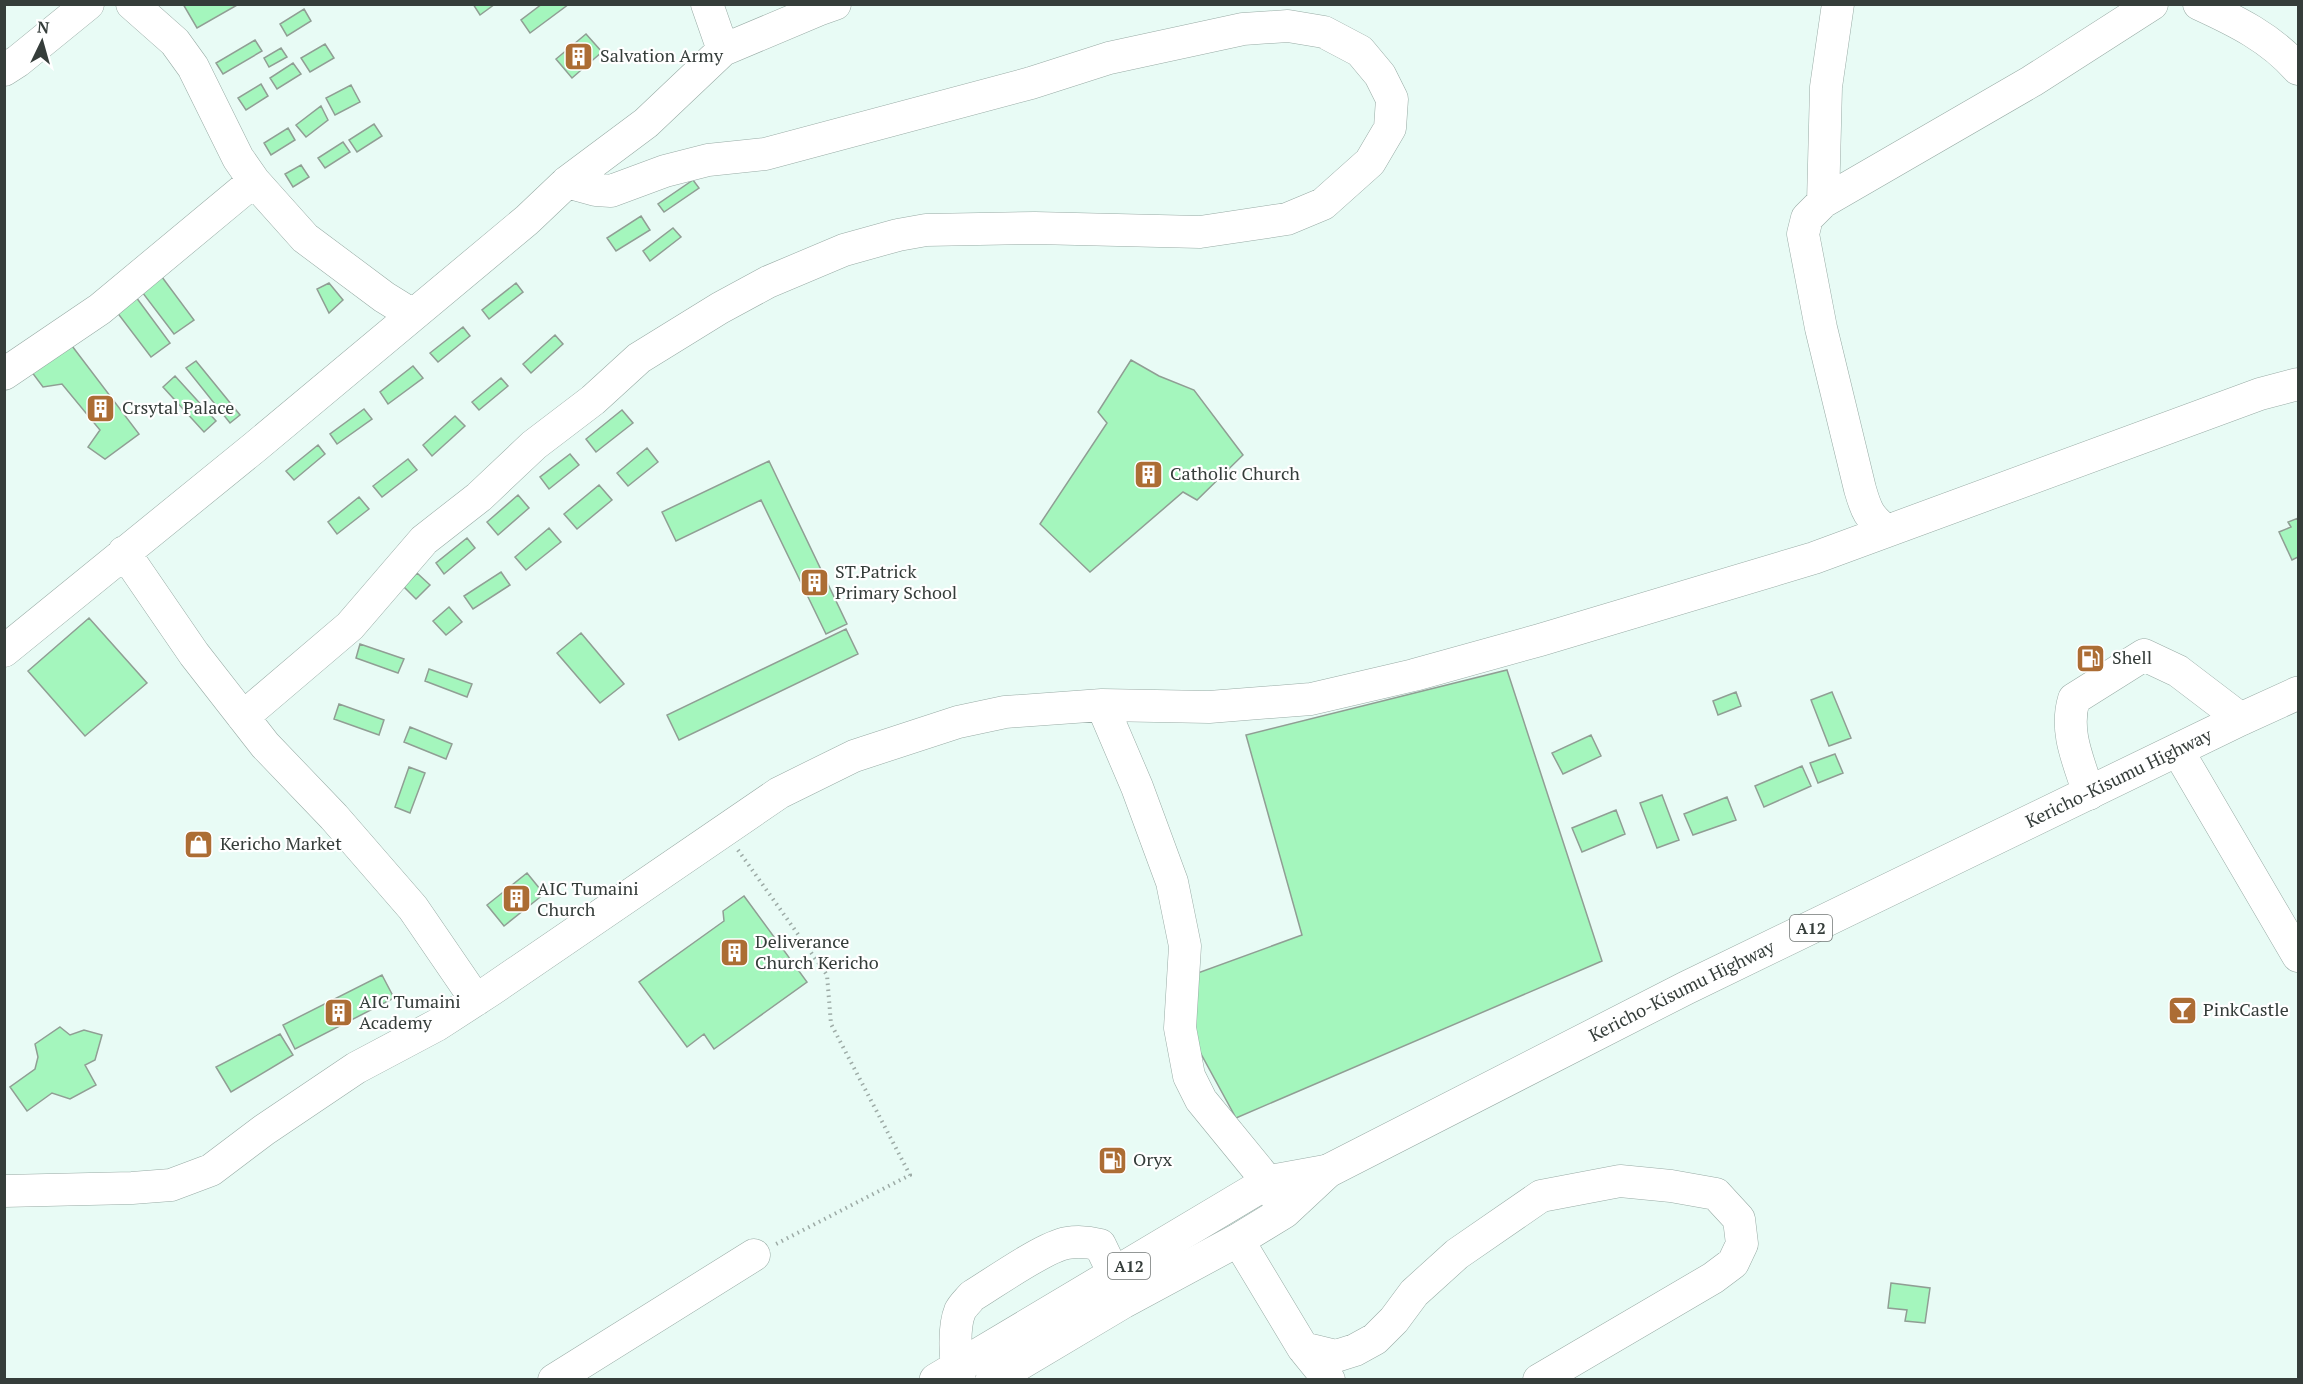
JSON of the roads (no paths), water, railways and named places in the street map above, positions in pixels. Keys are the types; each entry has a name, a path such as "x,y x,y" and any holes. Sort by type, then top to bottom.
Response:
{"highway":[{"name":"Kericho-Kisumu Highway","path":"951,1376 1121,1287 1238,1240 1284,1212 1328,1171 1686,988 2298,693"},
{"name":"Kericho-Kisumu Highway","path":"992,1380 1031,1370 1121,1287 1268,1182 1328,1171"}],"street":[{"path":"4,70 18,62 87,4"},
{"path":"132,4 175,42 193,67 238,158 254,181 305,238 412,315"},
{"path":"707,4 723,50"},
{"path":"4,651 255,447 527,220 567,182 646,123 723,50 835,4"},
{"path":"1823,201 1826,87 1838,4"},
{"path":"1887,531 1874,521 1864,502 1821,328 1803,234 1807,218 1823,201 2032,81 2152,4"},
{"path":"2199,4 2264,37 2284,52 2298,69"},
{"path":"243,717 350,626 424,540 479,497 534,445 593,400 639,358 720,308 768,282 844,250 926,230 1035,228 1200,232 1287,219 1323,204 1370,162 1390,128 1392,99 1380,75 1360,51 1324,32 1288,26 1243,29 1109,58 1031,83 765,154 708,160 665,171 611,191 596,190 567,182"},
{"path":"4,374 100,309 254,181"},
{"path":"4,1191 171,1185 211,1170 264,1130 356,1068 437,1025 476,1000 779,793 865,753 958,722 1005,712 1102,705 1209,707 1311,699 1414,675 1814,558 2260,394 2298,384"},
{"path":"124,552 194,654 243,717 265,745 334,817 412,908 476,1000"},
{"path":"2089,794 2071,736 2070,711 2074,699 2144,655 2178,671 2241,719"},
{"path":"1102,705 1137,788 1172,882 1185,946 1180,1028 1189,1076 1201,1100 1268,1182 1284,1212"},
{"path":"2178,751 2298,956"},
{"path":"1303,1348 1336,1356 1355,1350 1375,1339 1394,1320 1414,1293 1457,1254 1541,1196 1620,1181 1671,1186 1716,1194 1739,1219 1742,1244 1733,1263 1720,1273 1539,1380"},
{"path":"1238,1240 1303,1348 1329,1380"},
{"path":"951,1376 957,1324 965,1303 972,1296 1044,1252 1065,1243 1086,1242 1100,1245 1121,1287"},
{"path":"554,1380 753,1255"}],"place":[{"name":"Salvation Army","path":"579,56"},
{"name":"Crsytal Palace","path":"101,408"},
{"name":"Catholic Church","path":"1149,474"},
{"name":"ST.Patrick Primary School","path":"814,582"},
{"name":"Shell","path":"2091,658"},
{"name":"Kericho Market","path":"199,844"},
{"name":"AIC Tumaini Church","path":"516,899"},
{"name":"Deliverance Church Kericho","path":"734,952"},
{"name":"PinkCastle","path":"2182,1010"},
{"name":"AIC Tumaini Academy","path":"338,1012"},
{"name":"Oryx","path":"1112,1160"}]}
